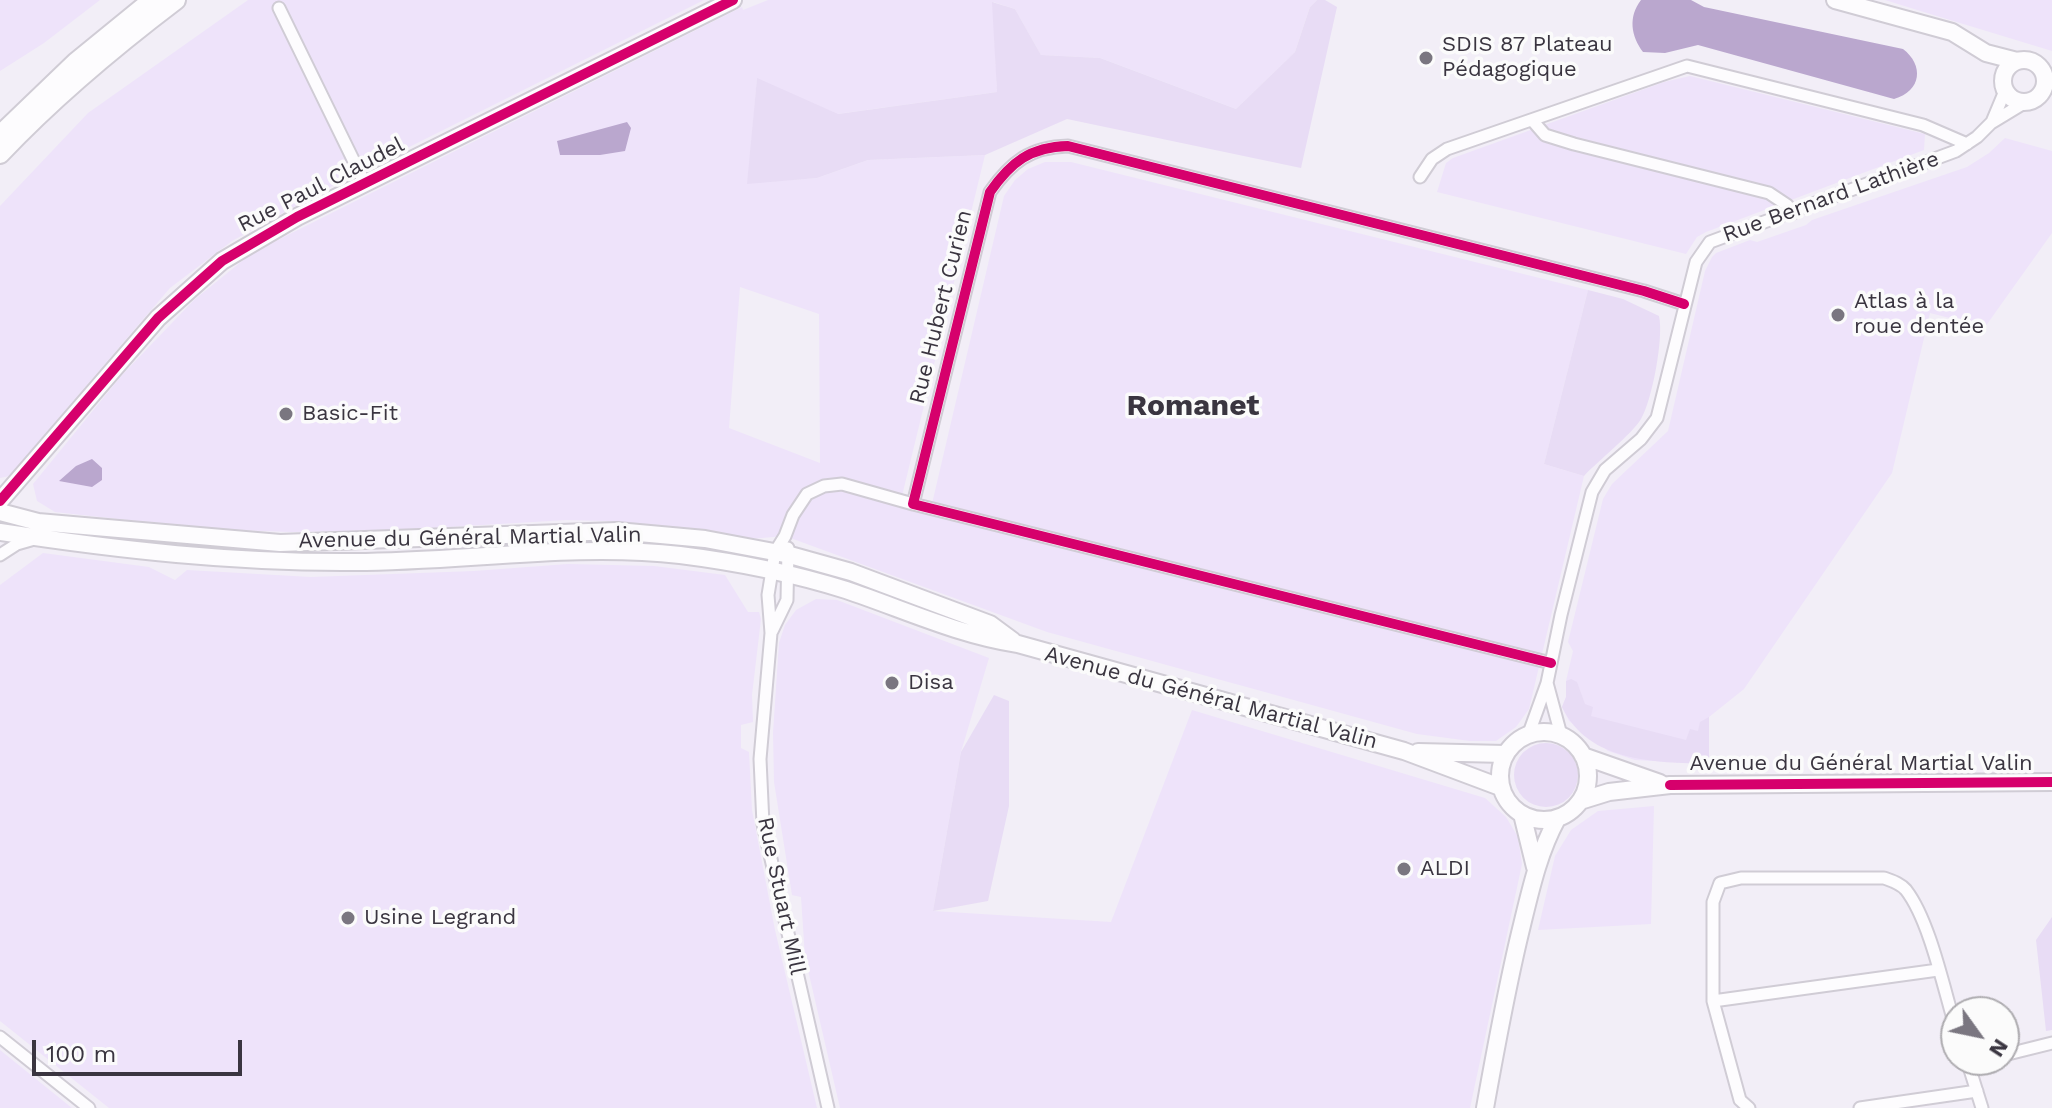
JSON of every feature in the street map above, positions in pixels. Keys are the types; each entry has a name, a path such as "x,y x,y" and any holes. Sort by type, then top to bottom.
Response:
{"main road":[{"path":"0,135 76,62 152,0"},
{"path":"0,154 120,42 176,0"},
{"name":"Rue Paul Claudel","path":"0,501 158,318 201,277 241,248 733,0"},
{"path":"1835,0 1875,4 1952,32 1986,53 2030,61 2046,69 2047,91 2024,103 2009,97 1986,53"},
{"path":"2004,86 2007,68 2017,61"},
{"name":"Avenue du Général Martial Valin","path":"0,512 38,522 280,543 617,531 705,539 783,554 851,572 990,624 1018,644"},
{"name":"Avenue du Général Martial Valin","path":"0,532 141,552 242,561 357,563 573,551 677,555 734,562 844,590 982,639 1018,644 1404,751 1500,787"},
{"path":"1485,1108 1513,961 1536,868 1557,819 1580,801 1588,779 1583,756 1577,746 1561,735 1529,733 1505,754 1500,787 1506,799 1522,814 1535,819 1557,819"},
{"name":"Avenue du Général Martial Valin","path":"1404,751 1505,754"},
{"name":"Avenue du Général Martial Valin","path":"1583,756 1670,785"},
{"name":"Avenue du Général Martial Valin","path":"1580,801 1609,792 1670,785 2052,782"},
{"path":"1522,814 1536,868"}],"street":[{"path":"279,8 365,184"},
{"path":"1420,177 1432,159 1447,149 1687,66 1923,125 1967,144"},
{"name":"Rue Bernard Lathière","path":"1991,123 2004,86"},
{"name":"Rue Bernard Lathière","path":"1529,733 1547,683 1592,492 1605,470 1641,439 1657,418 1696,262 1710,242 1944,155 1967,144 1991,123 2024,103"},
{"path":"1532,120 1545,135 1769,193 1793,213"},
{"name":"Rue Hubert Curien","path":"913,504 990,192 1005,171 1025,156 1046,147 1068,146 1097,153 1629,287 1684,304"},
{"name":"Rue Stuart Mill","path":"771,633 786,605 789,575 783,554 785,536 793,515 807,494 824,486 842,484 913,504"},
{"path":"913,504 1551,663"},
{"path":"0,555 17,544 37,538"},
{"name":"Rue Stuart Mill","path":"783,554 772,570 768,595 771,633 761,738 763,824 828,1108"},
{"name":"Rue Bernard Lathière","path":"1547,683 1561,735"},
{"path":"1749,1108 1740,1100 1713,1001 1713,902 1720,883 1741,878 1884,878 1897,882 1906,890 1923,924 1946,996"},
{"path":"1713,1001 1938,970"},
{"path":"0,1037 89,1108"},
{"path":"2020,1051 2052,1043"},
{"path":"1972,1076 1982,1108"},
{"path":"1860,1108 1977,1091"}],"shaded area":[{"path":"0,0 100,0 44,43 0,71"},
{"path":"248,0 704,0 343,180 232,241 170,288 9,476 0,478 0,206 88,113"},
{"path":"768,0 1317,0 1310,7 1295,52 1236,109 1100,58 1041,55 1015,9 993,2 997,92 837,114 757,79 748,183 817,178 868,160 985,155 901,500 931,508 1004,196 1015,180 1028,169 1045,162 1071,162 1588,290 1544,464 1584,476 1529,709 1516,727 1496,741 1417,734 1047,632 785,536 738,540 607,521 567,520 397,530 291,532 208,529 55,512 37,501 33,484 122,375 194,300 252,253 742,7 743,10","holes":["740,287 819,314 820,463 729,428"]},
{"path":"1317,0 1325,0 1337,7 1301,168 1067,119 985,155 868,160 817,178 747,184 757,78 838,114 997,92 992,2 1015,9 1041,55 1100,58 1236,109 1295,52 1310,7"},
{"path":"1641,0 1691,0 1704,7 1903,49 1910,55 1917,70 1915,84 1894,99 1698,45 1665,53 1643,52 1633,26 1634,13"},
{"path":"1885,0 2052,0 2052,51 1914,9"},
{"path":"1690,76 1925,134 1924,150 1706,232 1697,237 1686,254 1437,192 1446,163 1453,158 1664,82"},
{"path":"627,122 631,128 625,151 600,155 560,155 557,141"},
{"path":"2005,138 2052,151 2052,233 1985,327 1930,313 1892,473 1744,689 1709,717 1709,764 1635,760 1608,751 1569,721 1562,707 1573,651 1568,642 1603,499 1612,484 1668,431 1705,271 1712,257 1750,240 1757,242 1967,167"},
{"path":"1588,290 1623,299 1659,316 1660,338 1653,384 1641,419 1584,476 1544,464"},
{"path":"92,459 102,468 102,480 92,487 59,481 76,466"},
{"path":"43,553 149,567 175,580 187,570 311,577 568,564 654,566 725,575 748,612 759,612 761,619 752,695 753,722 741,725 741,748 749,752 752,810 775,930 817,1108 109,1108 0,1021 0,585"},
{"path":"816,599 837,600 989,658 961,752 933,911 1111,922 1192,710 1485,798 1506,817 1518,837 1522,864 1470,1108 840,1108 805,957 801,897 792,895 774,782 773,733 779,643 785,625 796,610"},
{"path":"1571,679 1577,682 1585,704 1593,707 1591,716 1686,740 1690,729 1698,731 1700,722 1709,717 1709,764 1625,756 1589,739 1574,725 1562,707 1566,697 1566,681"},
{"path":"994,695 1009,701 1009,806 988,901 933,911 961,752"},
{"path":"1546,743 1558,745 1569,752 1576,763 1576,787 1569,798 1558,805 1546,807 1534,805 1523,798 1516,787 1514,775 1516,763 1523,752 1534,745"},
{"path":"1654,806 1651,924 1538,930 1555,856 1571,830 1598,811"},
{"path":"2052,917 2052,1030 2046,1031 2036,940"},
{"path":"0,1050 72,1108 0,1108"}],"cycle path":[{"path":"0,501 158,318 222,261 297,217 733,0"},
{"path":"1551,663 913,504 990,192 1006,172 1023,158 1043,149 1068,146 1644,291 1684,304"},
{"path":"1670,785 2052,782"}],"place":[{"name":"SDIS 87 Plateau Pédagogique","path":"1426,58"},
{"name":"Atlas à la roue dentée","path":"1838,315"},
{"name":"Basic-Fit","path":"286,414"},
{"name":"Disa","path":"892,683"},
{"name":"ALDI","path":"1404,869"},
{"name":"Usine Legrand","path":"348,918"}],"district":[{"name":"Romanet","path":"1193,406"}]}
